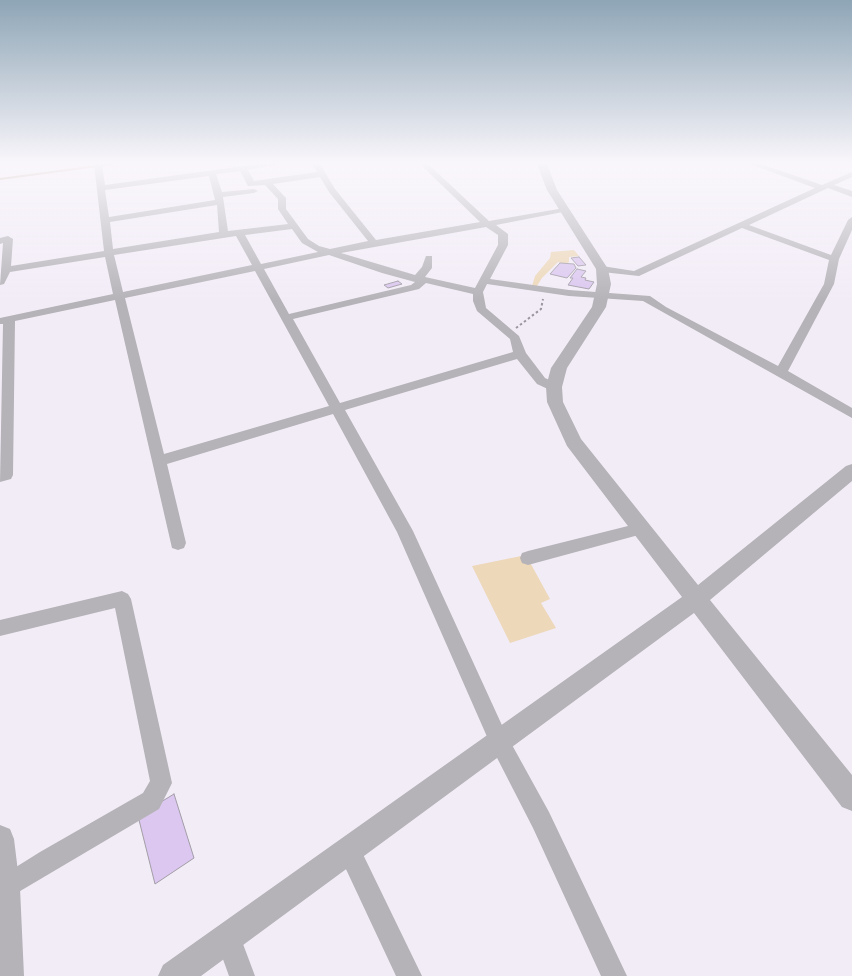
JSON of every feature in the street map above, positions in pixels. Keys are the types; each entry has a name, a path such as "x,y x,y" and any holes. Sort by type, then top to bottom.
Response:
{"street":[{"path":"103,210 109,254 118,296 160,461 178,543"},
{"path":"104,220 161,210"},
{"path":"221,210 224,234"},
{"path":"282,210 305,241 329,252 420,280 478,292"},
{"path":"347,210 374,243"},
{"path":"472,210 486,223 502,234 503,245 478,292 481,308 515,338 520,354 542,381 554,387"},
{"path":"602,269 635,274 775,210"},
{"path":"0,477 6,475 5,320 374,243 564,211 602,269 604,284 599,307 559,368 554,387 555,402 573,442 695,600 852,797"},
{"path":"781,372 829,284 834,260 847,243 852,220"},
{"path":"740,225 834,260"},
{"path":"0,240 8,239 2,277 109,254 224,234 294,226"},
{"path":"239,233 256,267 405,531 499,741 542,820 614,976"},
{"path":"285,318 415,287 427,268 429,258"},
{"path":"485,281 545,290 646,298 662,309 781,372 806,389 852,414"},
{"path":"160,461 520,354"},
{"path":"174,976 695,600 852,471"},
{"path":"528,558 640,529"},
{"path":"0,628 122,599 161,783 151,801 48,860 5,888"},
{"path":"0,839 5,888 8,976"},
{"path":"348,850 409,976"},
{"path":"228,937 242,976"}],"path":[{"path":"509,333 541,309 545,290"}],"shaded area":[{"path":"574,250 579,256 569,257 569,262 566,264 558,262 542,278 537,286 532,286 535,276 550,258 551,252"},
{"path":"526,555 550,599 541,603 556,628 510,643 472,566"}],"building":[{"path":"579,257 586,265 578,266 571,258"},
{"path":"560,263 574,264 576,268 567,278 550,274"},
{"path":"577,269 586,271 581,277 594,282 589,289 568,285 573,278 570,278"},
{"path":"398,281 402,284 388,288 384,285"},
{"path":"174,794 194,858 155,884 138,816"}]}
